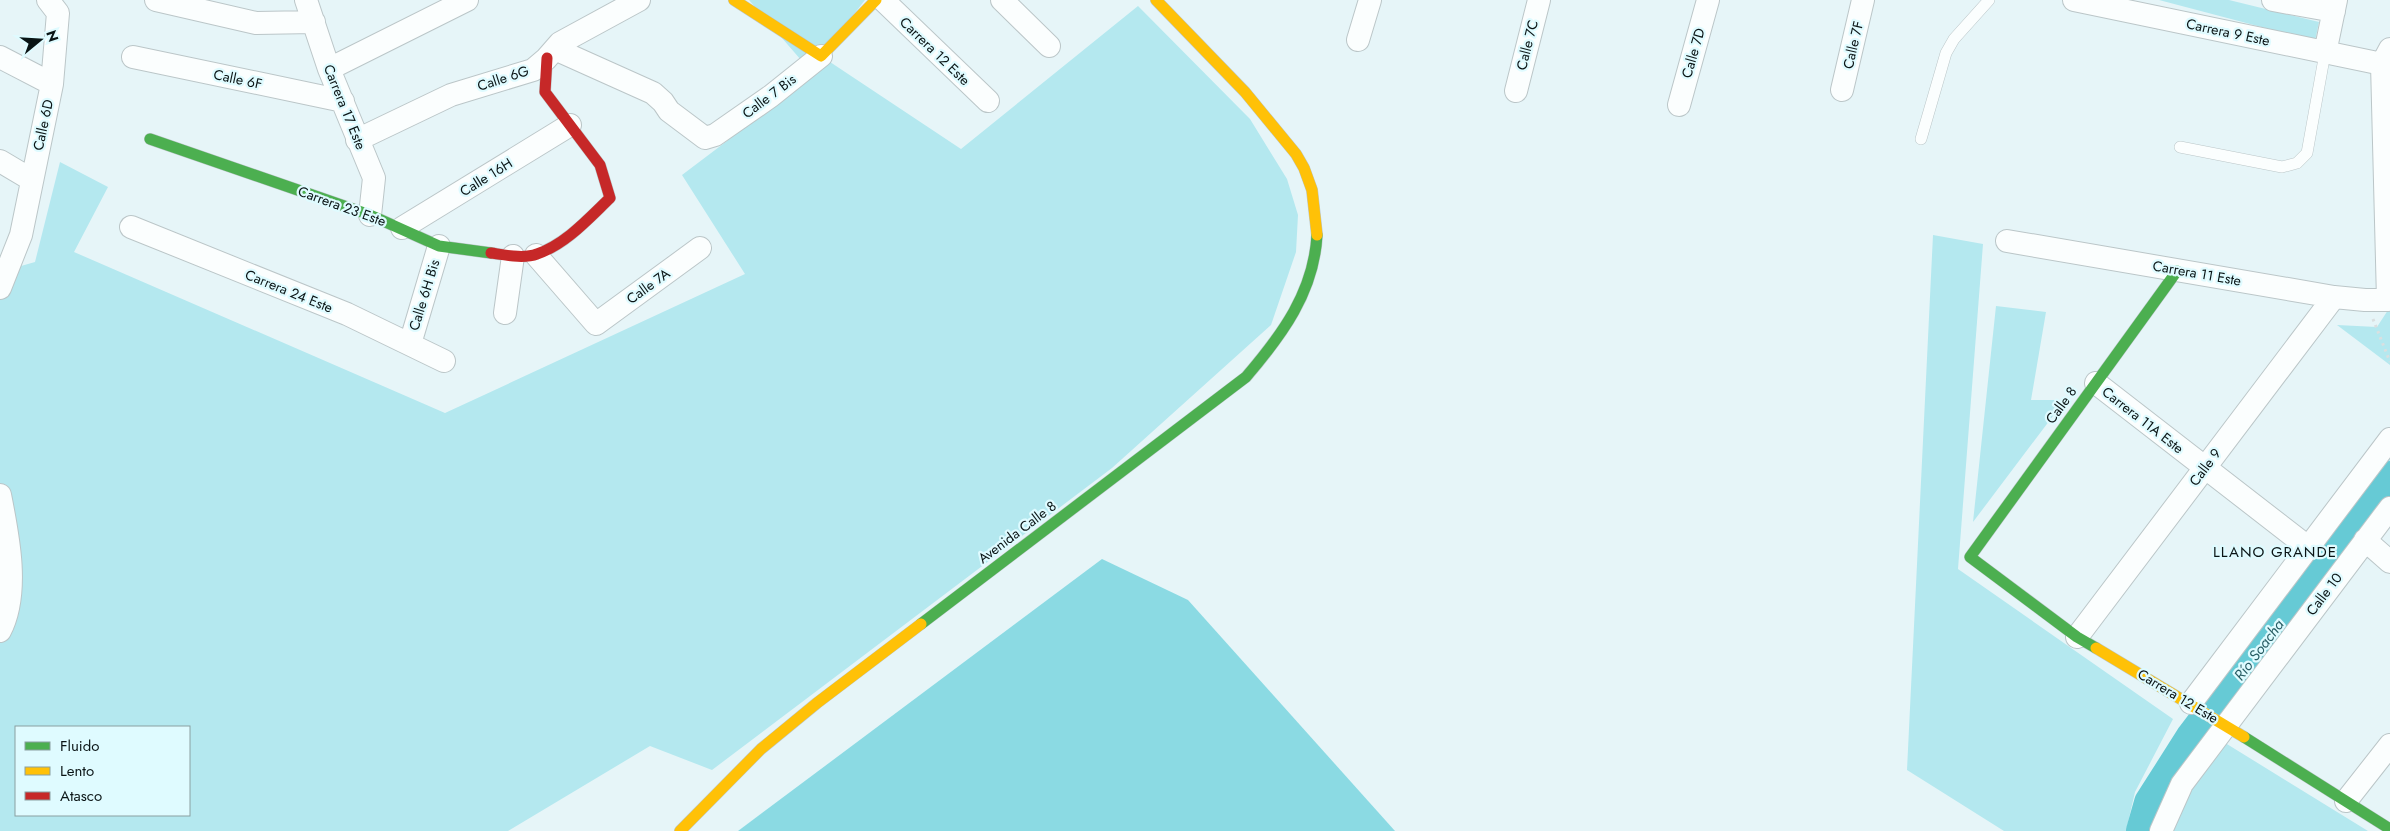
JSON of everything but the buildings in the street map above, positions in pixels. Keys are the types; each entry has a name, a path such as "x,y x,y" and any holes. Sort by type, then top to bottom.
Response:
{"street":[{"path":"156,0 256,22 310,6"},
{"path":"329,69 468,0"},
{"name":"Calle 6G","path":"357,140 451,95 533,70 560,43 639,0"},
{"path":"734,0 821,56 876,0"},
{"name":"Carrera 12 Este","path":"883,0 988,101"},
{"path":"1002,0 1049,46"},
{"name":"Avenida Calle 8","path":"680,831 761,750 817,703 1246,377 1271,349 1292,319 1309,285 1316,256 1318,224 1311,189 1300,159 1245,90 1156,0"},
{"path":"1358,40 1370,0"},
{"name":"Calle 7C","path":"1516,91 1539,0"},
{"name":"Calle 7D","path":"1678,105 1708,0"},
{"name":"Calle 7F","path":"1842,90 1863,0"},
{"name":"Carrera 9 Este","path":"2074,0 2325,53 2386,57"},
{"path":"2273,0 2335,6 2325,53"},
{"name":"Calle 6D","path":"0,288 21,235 52,84 53,6"},
{"name":"Carrera 17 Este","path":"310,6 329,69 344,101 357,140 374,178 370,215"},
{"path":"536,255 569,237 610,198 600,165 545,92 551,54"},
{"name":"Calle 7 Bis","path":"551,54 653,93 669,111 694,132 705,138 715,135 771,96 821,56"},
{"path":"0,56 52,84"},
{"name":"Calle 6F","path":"133,57 344,101"},
{"name":"Carrera 11 Este","path":"2007,241 2097,254 2177,271 2334,297 2388,300 2386,57"},
{"name":"Calle 16H","path":"402,228 570,125"},
{"name":"Carrera 23 Este","path":"150,139 370,215 439,246 513,256 536,255"},
{"path":"0,161 32,180"},
{"name":"Carrera 24 Este","path":"132,227 347,314 444,361"},
{"name":"Calle 6H Bis","path":"410,344 439,246"},
{"name":"Calle 7A","path":"536,255 596,324 700,248"},
{"path":"505,313 513,256"},
{"name":"Calle 8","path":"1970,557 2177,271"},
{"name":"Calle 9","path":"2076,637 2334,297"},
{"name":"Carrera 11A Este","path":"2096,383 2309,548"},
{"path":"2195,706 2390,439"},
{"path":"0,494 8,536 10,581 6,621 0,631"},
{"name":"Calle 10","path":"2161,831 2182,784 2223,722 2390,508"},
{"path":"2365,540 2390,562"},
{"name":"Carrera 12 Este","path":"1970,557 2076,637 2223,722 2390,829"},
{"path":"2346,801 2390,745"}],"lane":[{"path":"1921,139 1946,53 1954,39 1988,0"},
{"path":"2180,147 2282,167 2297,163 2306,153 2325,53"}],"path":[{"path":"2364,300 2390,362"}],"shaded area":[{"path":"749,0 865,0 821,56 961,149 1138,6 1250,119 1287,179 1298,215 1296,252 1271,325 1112,468 712,770 650,746 508,831 0,831 0,272 35,262 60,162 108,187 74,252 445,413 745,274 682,175 814,75"},
{"path":"2159,0 2229,0 2319,22 2315,41"},
{"path":"1933,235 1983,244 1958,569 2173,719 2135,792 2126,831 2004,831 1907,770"},
{"path":"1996,306 2046,312 2031,400 2065,400 1973,522"},
{"path":"2390,307 2390,365 2337,325 2377,327"},
{"path":"2390,445 2390,490 2217,720 2155,831 2131,831 2139,796 2197,704"},
{"path":"1102,559 1188,600 1395,831 738,831"},
{"path":"2222,741 2368,831 2169,831 2190,785"}],"waterway":[{"name":"Río Soacha","path":"2143,831 2151,803 2193,737 2390,478"}],"traffic: fast":[{"path":"150,139 370,215 439,246 491,253"},
{"path":"921,624 1246,377 1272,345 1294,312 1310,275 1315,256 1317,235"},
{"path":"2096,648 2077,637 1970,557 2177,271"},
{"path":"2244,737 2390,829"}],"traffic: slow":[{"path":"734,0 821,56 876,0"},
{"path":"1156,0 1245,92 1296,154 1304,168 1312,190 1317,235"},
{"path":"680,831 761,749 817,703 921,624"},
{"path":"2096,648 2244,737"}],"traffic: jam":[{"path":"491,253 526,256 548,250 576,230 610,198 600,165 545,92 547,58"}],"district":[{"name":"LLANO GRANDE","path":"2275,552"}]}
